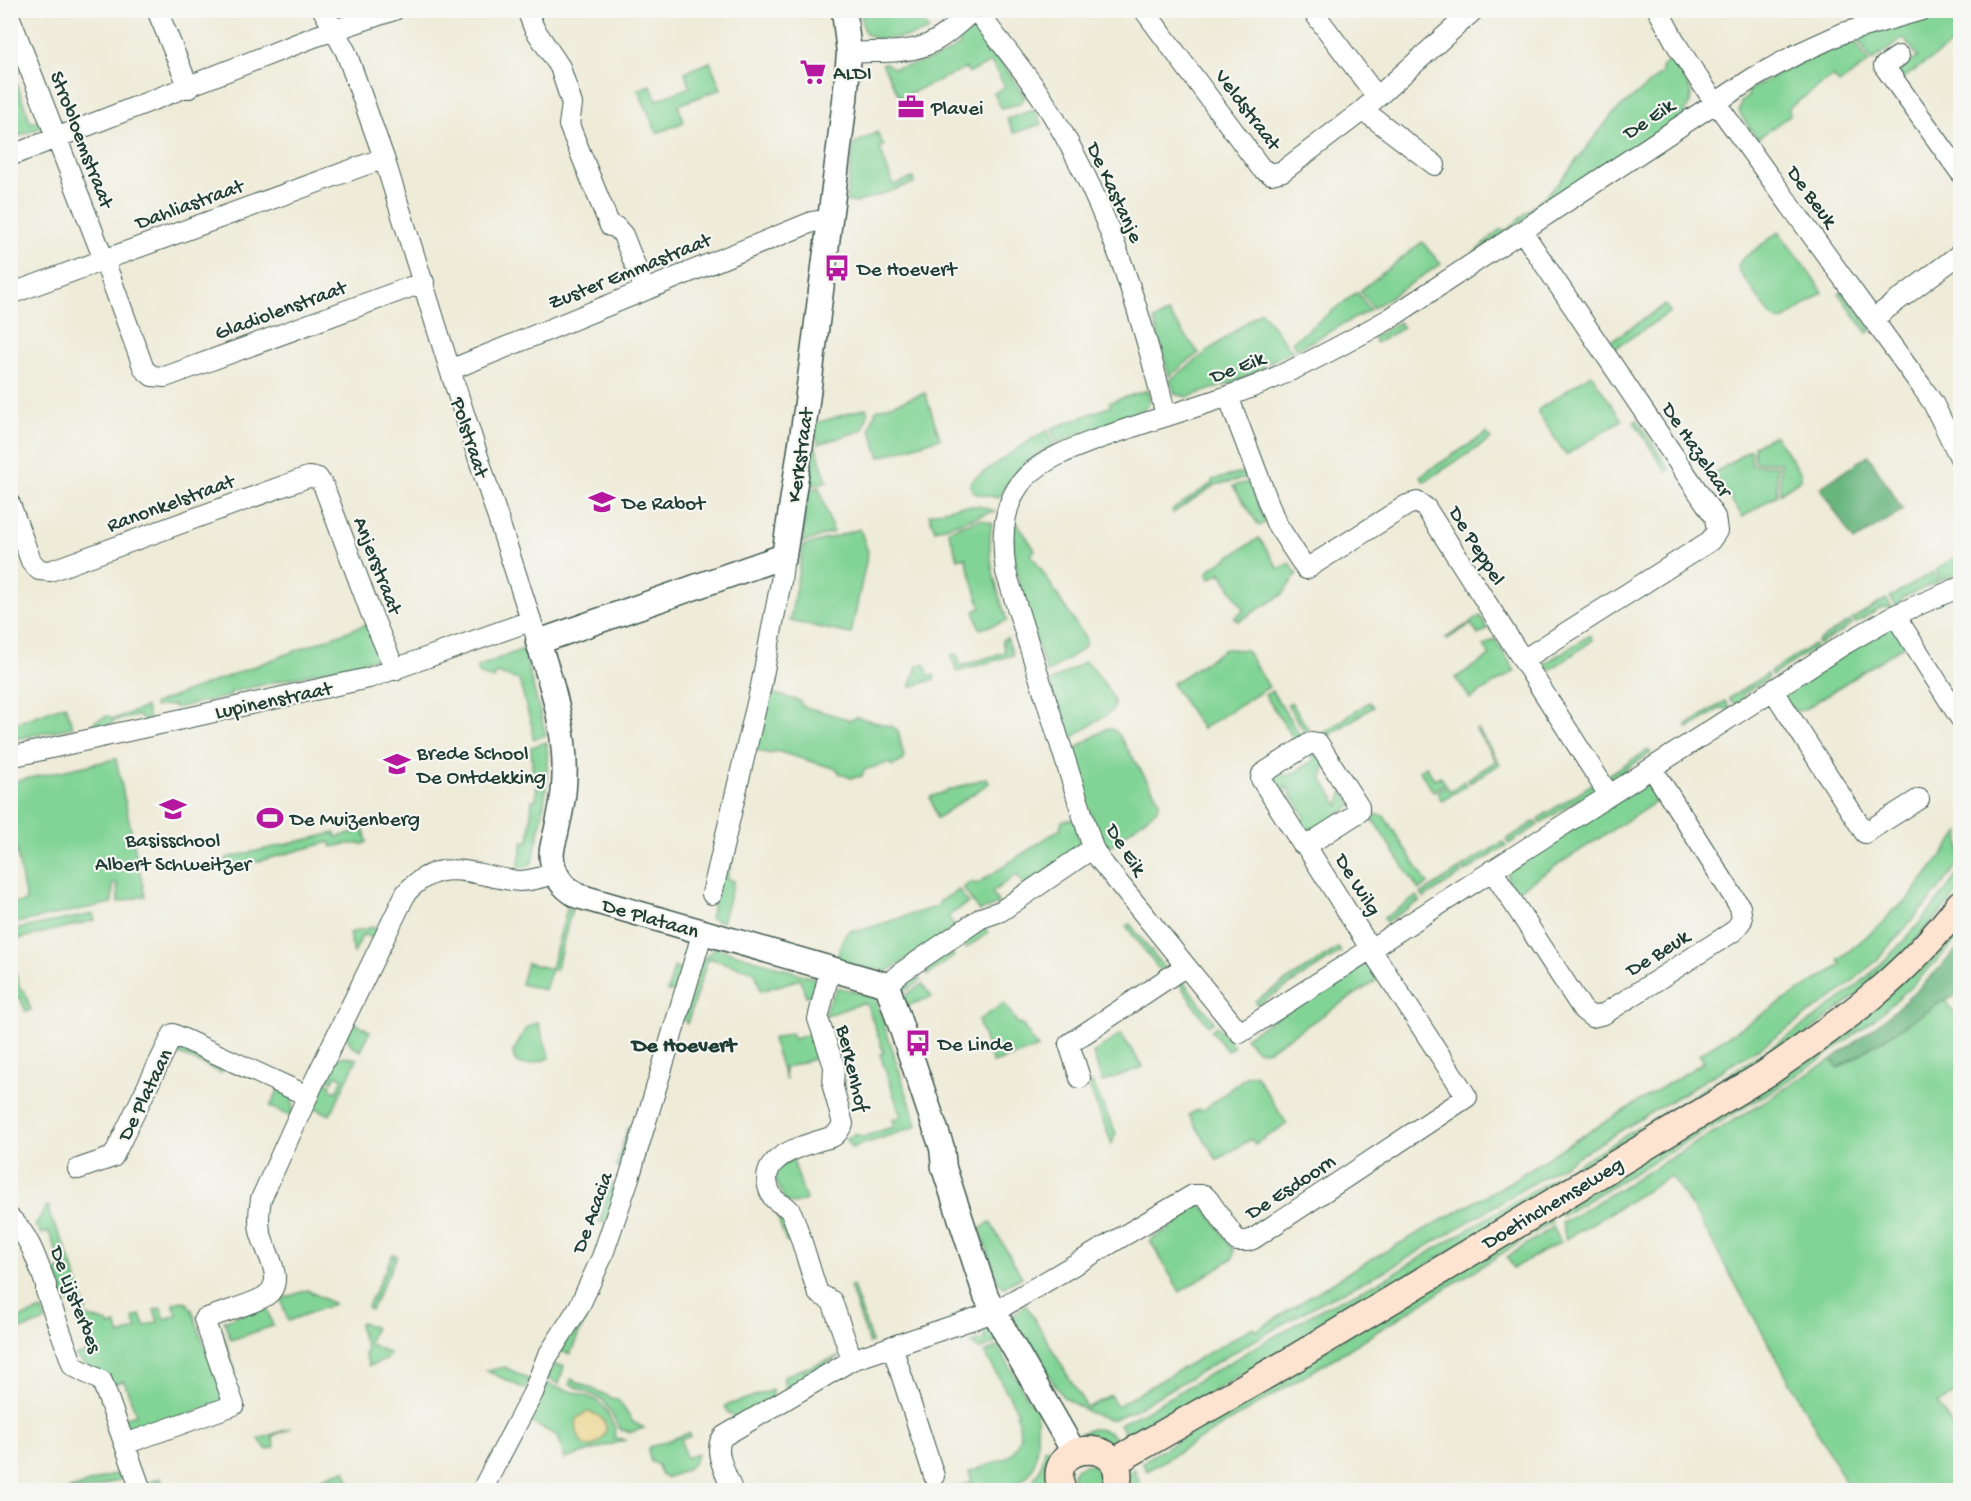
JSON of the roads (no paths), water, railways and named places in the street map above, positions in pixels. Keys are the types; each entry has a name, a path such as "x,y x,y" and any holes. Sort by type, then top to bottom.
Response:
{"main road":[{"name":"Doetinchemseweg","path":"1114,1462 1287,1363 1767,1073 1843,1021 1885,988 1918,955 1960,904"},
{"path":"1062,1491 1059,1483 1060,1471 1065,1460 1074,1452 1089,1449 1103,1452 1114,1462 1118,1475 1115,1491"}],"street":[{"path":"157,10 189,88"},
{"name":"Polstraat","path":"323,10 346,52 384,158 555,698 563,733 565,759 562,806 551,852 555,873"},
{"path":"10,156 189,88 314,37 394,10"},
{"path":"527,10 534,28 560,67 572,104 569,125 610,226 616,227 623,236 645,290"},
{"name":"Kerkstraat","path":"712,894 761,686 781,581 801,446 849,53 844,10"},
{"path":"849,53 905,50 924,46 940,37 975,10"},
{"name":"De Kastanje","path":"975,10 1041,97 1089,183 1114,241 1138,308 1166,416"},
{"name":"Veldstraat","path":"1144,10 1261,168 1271,174 1283,171 1370,103 1474,10"},
{"path":"1312,10 1370,103 1435,165"},
{"name":"De Beuk","path":"1658,10 1678,47 1715,102 1933,403 1960,458"},
{"name":"De Eik","path":"1370,948 1239,1033 1100,860 1093,848 1006,572 1003,553 1004,530 1008,509 1016,492 1026,478 1059,455 1228,396 1295,369 1373,328 1753,78 1843,33 1922,10"},
{"name":"Strobloemstraat","path":"10,18 144,369 152,376"},
{"path":"1899,56 1884,66 1960,172"},
{"name":"Dahliastraat","path":"10,294 384,158"},
{"name":"Zuster Emmastraat","path":"450,370 812,222 819,221 828,224"},
{"name":"De Hazelaar","path":"1522,231 1699,492 1717,523 1717,531 1710,541 1523,660"},
{"path":"1873,319 1960,254"},
{"name":"Gladiolenstraat","path":"152,376 165,377 424,282"},
{"name":"De Peppel","path":"1228,396 1276,523 1306,569 1407,505 1417,502 1426,508 1609,795"},
{"name":"Ranonkelstraat","path":"10,504 31,561 39,570 50,571 308,477 318,478"},
{"name":"Anjerstraat","path":"318,478 324,487 395,670"},
{"name":"Lupinenstraat","path":"10,757 369,678 534,632 784,556"},
{"path":"1370,948 1773,690 1895,615 1960,586"},
{"path":"1895,615 1960,718"},
{"path":"1773,690 1865,833 1919,800"},
{"name":"De Wilg","path":"1306,846 1359,812 1359,807 1318,743 1311,742 1262,774 1261,779 1370,948"},
{"name":"De Beuk","path":"1492,870 1583,1010 1592,1017 1604,1014 1724,938 1739,926 1742,920 1740,907 1652,768"},
{"path":"1074,1452 994,1312 982,1284 944,1168 942,1148 887,985 899,974 981,918 1001,911 1093,848"},
{"path":"124,1444 234,1405 204,1319 262,1298 275,1287 275,1272 260,1232 258,1211 261,1198 401,899 419,880 454,870 472,871 518,881 537,880 555,873"},
{"name":"De Plataan","path":"555,873 567,890 578,896 887,985"},
{"name":"De Acacia","path":"482,1491 533,1393 552,1348 579,1307 602,1257 630,1174 703,931"},
{"name":"De Esdoorn","path":"994,1312 1194,1195 1204,1195 1208,1199 1237,1241 1253,1239 1467,1097 1370,948"},
{"path":"1080,1078 1069,1044 1186,966"},
{"name":"Berkenhof","path":"830,969 818,1019 834,1066 833,1087 843,1124 834,1136 792,1150 776,1160 768,1171 767,1182 775,1200 791,1212 818,1293 832,1301 852,1360"},
{"name":"De Plataan","path":"78,1169 113,1157 173,1034 308,1096"},
{"name":"De Lijsterbes","path":"10,1218 24,1233 33,1248 73,1366 102,1381 141,1491"},
{"path":"732,1491 718,1451 719,1441 724,1436 833,1369 852,1360 994,1312"},
{"path":"892,1346 934,1476"}],"place":[{"name":"ALDI","path":"813,72"},
{"name":"Plavei","path":"911,107"},
{"name":"De Hoevert","path":"837,268"},
{"name":"De Rabot","path":"602,502"},
{"name":"Brede School De Ontdekking","path":"397,764"},
{"name":"Basisschool Albert Schweitzer","path":"173,809"},
{"name":"De Muizenberg","path":"270,818"},
{"name":"De Linde","path":"918,1043"}],"district":[{"name":"De Hoevert","path":"684,1043"}]}
